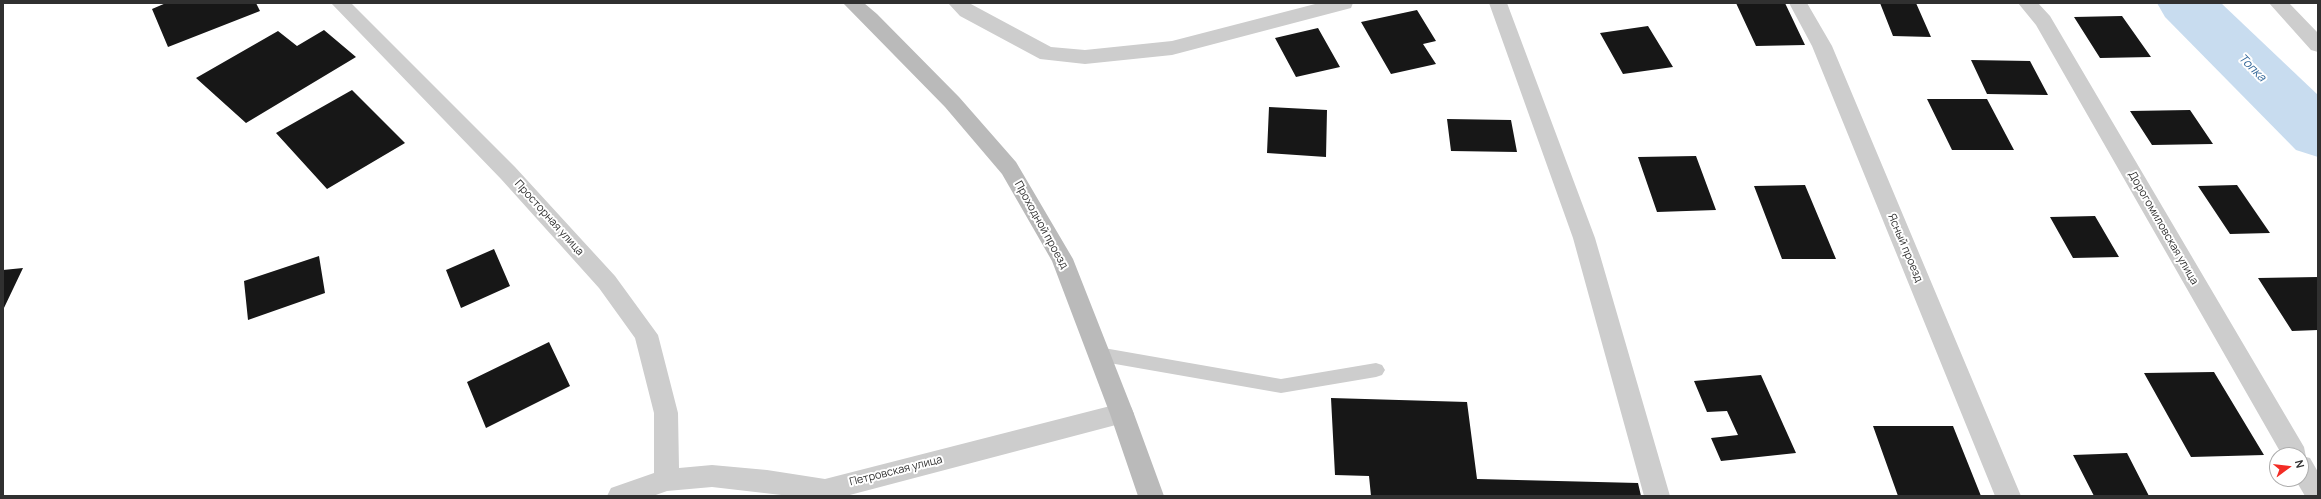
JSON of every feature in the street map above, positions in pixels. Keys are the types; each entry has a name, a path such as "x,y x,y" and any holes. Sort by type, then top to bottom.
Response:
{"street":[{"name":"Просторная улица","path":"340,3 508,173 607,282 646,336 666,413 667,480"},
{"name":"Проходной проезд","path":"852,3 870,19 952,102 1009,168 1062,259 1122,414 1151,496"},
{"path":"957,3 967,11 1047,54 1085,57 1172,48 1344,3"},
{"path":"1498,3 1584,238 1657,496"},
{"name":"Ясный проезд","path":"1798,3 1822,46 2008,496"},
{"name":"Дорогомиловская улица","path":"2027,3 2043,21 2290,447"},
{"path":"2278,3 2318,45"},
{"name":"Петровская улица","path":"620,496 667,480 712,476 767,481 825,493 1122,414"},
{"path":"2309,480 2318,495"}],"lane":[{"path":"1098,354 1281,386 1376,370"}],"building":[{"path":"166,3 256,3 260,11 168,47 152,9"},
{"path":"1736,3 1785,3 1805,45 1756,46"},
{"path":"1880,3 1916,3 1931,37 1893,36"},
{"path":"1417,10 1436,41 1423,44 1436,64 1391,74 1361,22"},
{"path":"2122,16 2151,57 2100,58 2074,17"},
{"path":"1648,26 1673,67 1623,74 1600,33"},
{"path":"1318,28 1340,67 1296,77 1275,38"},
{"path":"324,30 356,57 246,123 196,78 278,31 297,46"},
{"path":"1971,60 2030,61 2048,95 1987,94"},
{"path":"352,90 405,143 327,189 276,133"},
{"path":"1927,99 1987,99 2014,150 1952,150"},
{"path":"1269,107 1327,110 1326,157 1267,153"},
{"path":"2190,110 2213,144 2152,145 2130,111"},
{"path":"1447,119 1511,120 1517,152 1451,151"},
{"path":"1696,156 1716,210 1657,212 1638,157"},
{"path":"1805,185 1836,259 1782,259 1754,186"},
{"path":"2237,185 2270,233 2230,234 2198,186"},
{"path":"2095,216 2119,257 2073,258 2050,217"},
{"path":"494,249 510,286 461,308 446,270"},
{"path":"319,256 325,293 248,320 244,281"},
{"path":"23,268 3,310 3,270"},
{"path":"2318,277 2318,330 2292,331 2258,278"},
{"path":"549,342 570,386 486,428 467,382"},
{"path":"2214,372 2264,455 2191,457 2144,373"},
{"path":"1761,375 1796,453 1721,461 1711,438 1738,435 1727,411 1707,412 1694,381"},
{"path":"1331,398 1467,402 1477,479 1638,483 1641,496 1371,496 1369,476 1335,475"},
{"path":"1873,426 1953,426 1981,496 1898,496"},
{"path":"2127,453 2149,496 2094,496 2073,455"}],"waterway":[{"name":"Топка","path":"2186,3 2318,133"}]}
